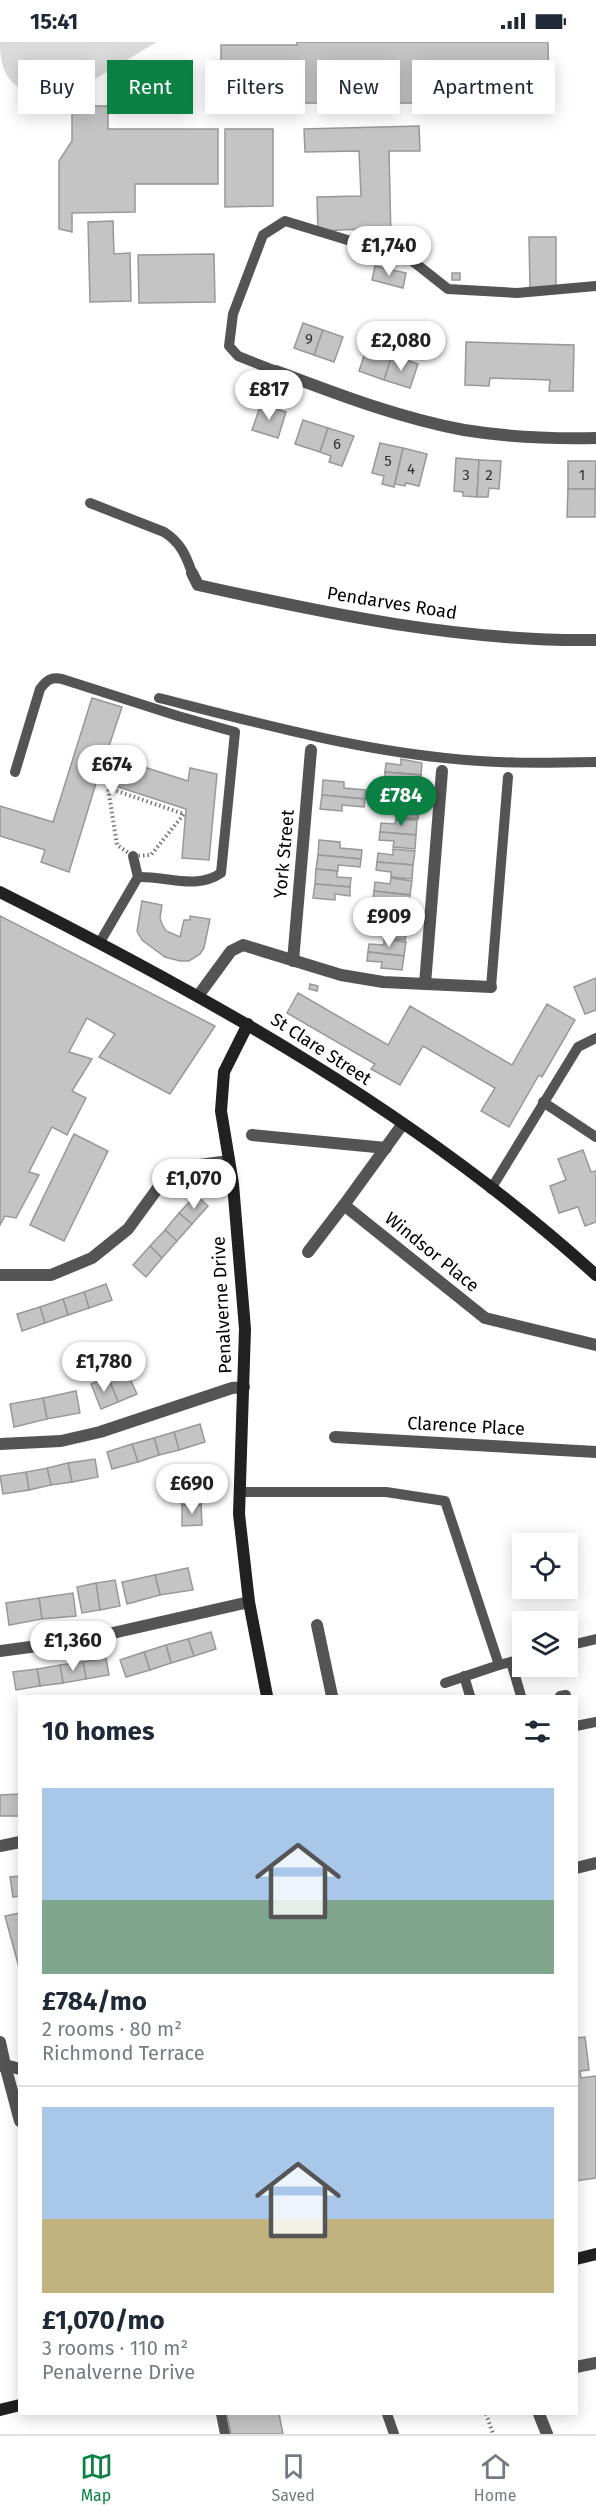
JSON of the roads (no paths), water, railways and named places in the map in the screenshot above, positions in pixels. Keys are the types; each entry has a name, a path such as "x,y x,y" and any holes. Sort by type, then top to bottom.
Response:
{"street":[{"path":"276,371 374,407 464,430 557,439 596,438"},
{"name":"Pendarves Road","path":"192,573 198,585 379,622 505,637 596,640"},
{"name":"York Street","path":"293,961 311,750"},
{"path":"424,984 442,771"},
{"name":"St Clare Street","path":"0,892 100,942 248,1023 357,1093 402,1125 491,1189 594,1270"},
{"path":"198,996 231,951 243,945 341,975 383,982 490,987"},
{"name":"Penalverne Drive","path":"248,1023 224,1072 221,1111 229,1161 245,1329 239,1514 249,1602 267,1695"},
{"path":"308,1252 402,1125"},
{"path":"252,1135 386,1148"},
{"path":"0,1275 51,1275 92,1258 128,1229 163,1181 185,1167 229,1161"},
{"name":"Windsor Place","path":"344,1204 485,1318 596,1345"},
{"path":"0,1444 61,1441 100,1432 232,1388 244,1387"},
{"name":"Clarence Place","path":"335,1437 596,1452"},
{"path":"0,1651 82,1640 249,1602"},
{"path":"317,1625 332,1695"},
{"path":"0,1846 18,1842"},
{"path":"578,1868 596,1863"},
{"path":"0,2042 3,2066 18,2115"},
{"path":"3,2066 18,2068"},
{"path":"578,2258 596,2254"},
{"path":"578,2367 596,2363"},
{"path":"0,2410 18,2406"},
{"path":"539,2415 547,2434"}],"lane":[{"path":"276,371 238,356 230,346 232,314 263,235 285,221 410,259 448,289 517,293 596,286"},
{"path":"90,503 174,538 184,552 192,573"},
{"path":"15,772 40,689 52,678 62,679 156,710 235,732 221,873 200,882 155,876 138,877"},
{"path":"159,698 284,729 378,749 505,763 596,762"},
{"path":"490,987 508,777"},
{"path":"100,942 138,877 133,856"},
{"path":"491,1189 578,1047 596,1038"},
{"path":"543,1102 596,1137"},
{"path":"239,1492 386,1492 445,1501 499,1665"},
{"path":"578,1643 596,1639"},
{"path":"445,1683 510,1662 521,1695"},
{"path":"464,1677 470,1695"},
{"path":"578,1726 596,1722"},
{"path":"221,2415 225,2434"},
{"path":"387,2415 394,2434"}]}
